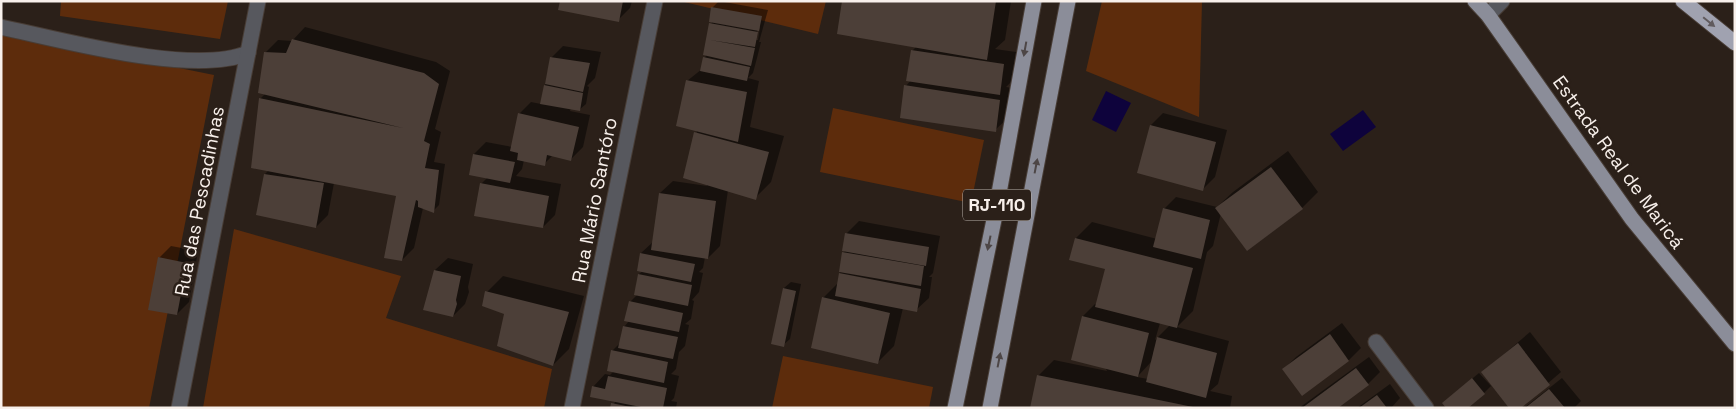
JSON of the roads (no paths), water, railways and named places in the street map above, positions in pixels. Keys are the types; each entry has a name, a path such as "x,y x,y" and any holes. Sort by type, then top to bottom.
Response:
{"highway":[{"path":"1683,1 1735,43"}],"main road":[{"name":"RJ-110","path":"955,408 995,214 1034,1"},
{"name":"RJ-110","path":"990,408 1068,1"},
{"name":"Estrada Real de Maricá","path":"1475,1 1488,15 1632,219 1735,344"}],"street":[{"name":"Rua das Pescadinhas","path":"179,408 258,1"},
{"name":"Rua Mário Santóro","path":"572,408 655,1"},
{"path":"1488,15 1502,1"},
{"path":"1,27 98,48 162,58 234,59 248,53"},
{"path":"1376,342 1426,408"}]}
